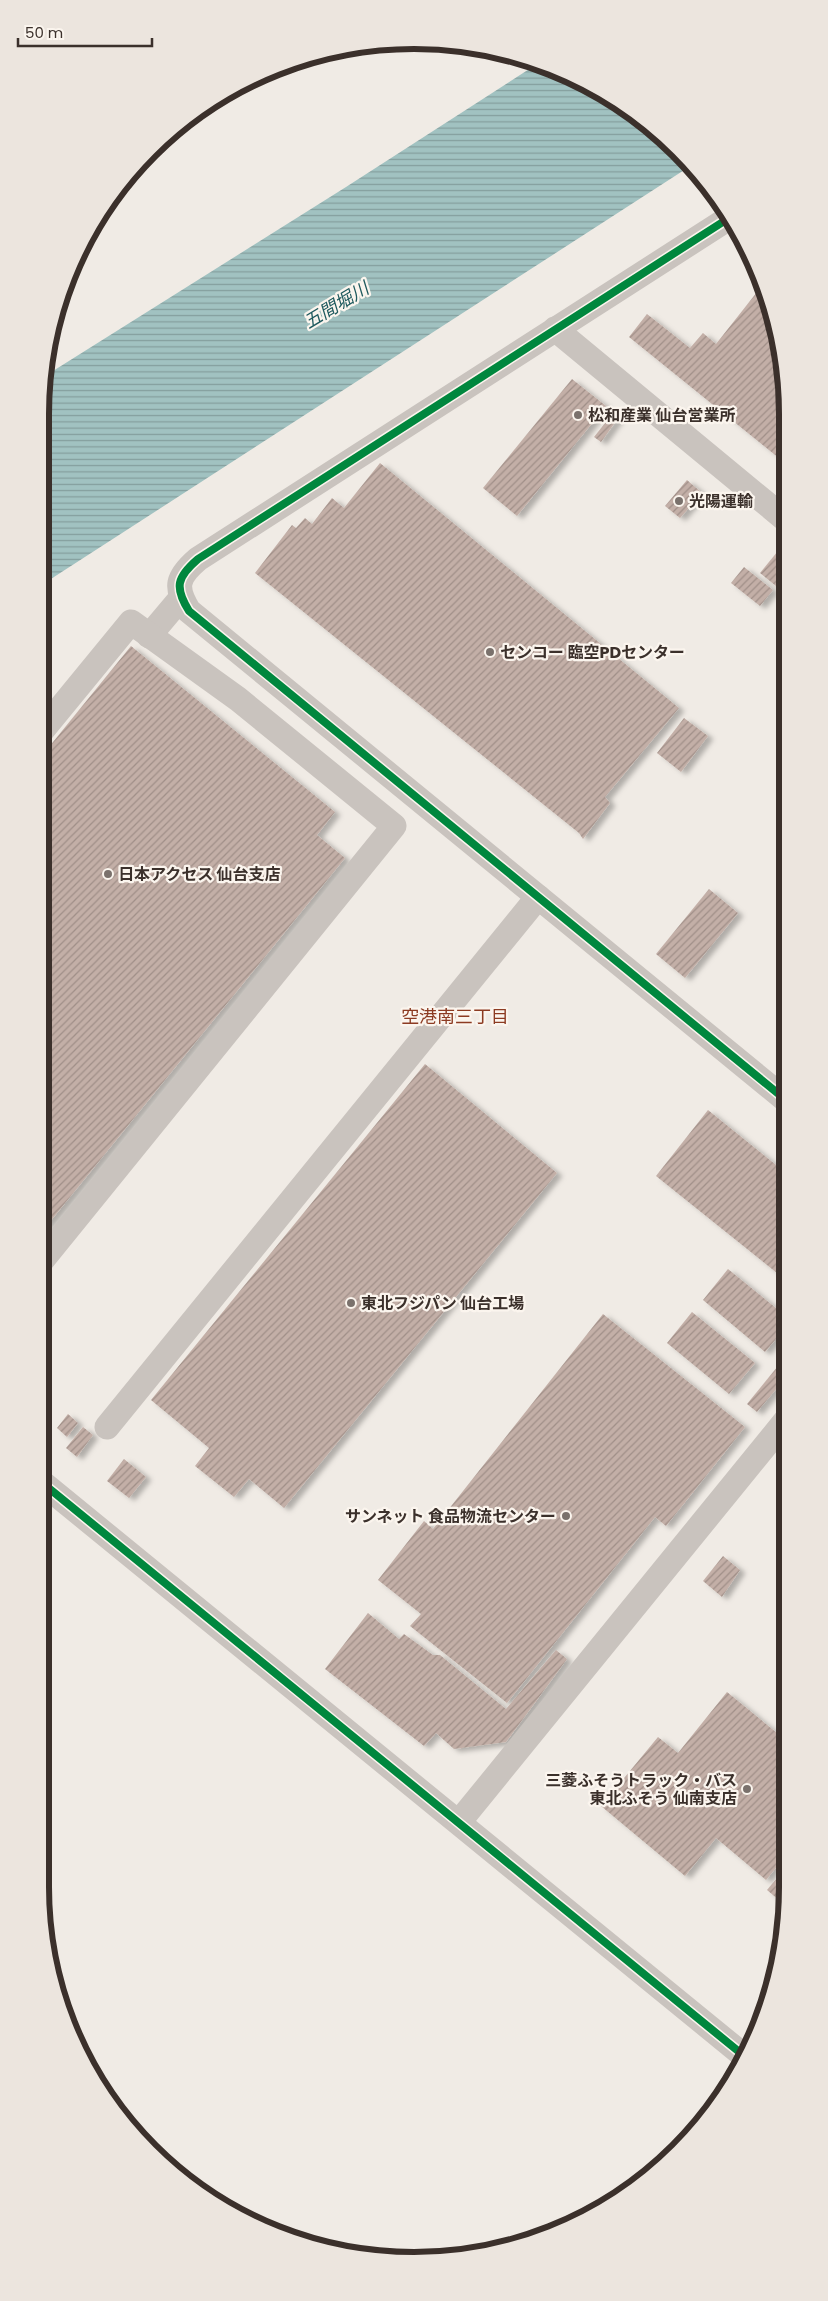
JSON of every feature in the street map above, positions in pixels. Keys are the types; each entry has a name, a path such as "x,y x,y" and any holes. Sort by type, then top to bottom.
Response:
{"street":[{"path":"724,221 198,559 186,569 178,583 181,598 189,611 779,1094"},
{"path":"554,329 779,514"},
{"path":"149,636 181,598"},
{"path":"49,722 131,622 238,699 394,826"},
{"path":"49,1252 417,798"},
{"path":"107,1427 538,897"},
{"path":"459,1822 779,1429"},
{"path":"49,1488 740,2053"}],"water":[{"name":"五間堀川","path":"531,68 576,86 617,110 655,139 685,169 49,580 49,414 52,372 346,187"}],"building":[{"path":"758,291 767,319 776,366 779,458 629,337 647,314 690,348 703,333 716,344"},
{"path":"572,379 606,406 517,516 483,488"},
{"path":"613,413 619,417 601,442 594,437"},
{"path":"380,463 679,708 605,797 610,803 583,839 579,833 255,573 292,525 296,528 305,518 312,524 332,498 344,508"},
{"path":"687,480 702,493 680,518 665,506"},
{"path":"779,550 779,582 776,586 760,573"},
{"path":"744,567 773,590 760,606 731,583"},
{"path":"131,646 335,812 317,835 345,858 49,1223 49,747"},
{"path":"684,718 708,736 681,772 657,753"},
{"path":"709,889 738,913 685,978 656,954"},
{"path":"425,1064 557,1173 284,1508 249,1479 234,1497 195,1466 209,1448 151,1400"},
{"path":"708,1110 779,1167 779,1275 656,1176"},
{"path":"728,1269 779,1310 779,1335 765,1352 703,1300"},
{"path":"692,1312 755,1363 729,1394 667,1343"},
{"path":"603,1314 745,1427 666,1526 655,1517 507,1703 410,1626 421,1614 378,1580 424,1521 433,1529"},
{"path":"779,1365 779,1386 757,1412 747,1404"},
{"path":"68,1414 78,1423 67,1437 57,1428"},
{"path":"83,1427 93,1435 77,1457 66,1448"},
{"path":"124,1459 146,1477 129,1498 107,1481"},
{"path":"723,1556 740,1570 722,1597 703,1581"},
{"path":"368,1613 399,1639 404,1634 433,1655 440,1655 506,1709 556,1650 567,1659 506,1742 454,1749 436,1733 424,1746 325,1669"},
{"path":"727,1692 779,1735 779,1864 766,1880 716,1838 685,1876 601,1806 658,1737 678,1753"},
{"path":"779,1876 778,1900 767,1890"}],"cycle path":[{"path":"724,221 198,559 182,577 180,589 184,603 189,611 779,1094"},
{"path":"49,1488 740,2053"}],"place":[{"name":"松和産業 仙台営業所","path":"578,415"},
{"name":"光陽運輸","path":"679,501"},
{"name":"センコー 臨空PDセンター","path":"490,652"},
{"name":"日本アクセス 仙台支店","path":"108,874"},
{"name":"東北フジパン 仙台工場","path":"351,1303"},
{"name":"サンネット 食品物流センター","path":"566,1516"},
{"name":"三菱ふそうトラック・バス 東北ふそう 仙南支店","path":"747,1789"}],"district":[{"name":"空港南三丁目","path":"455,1016"}]}
